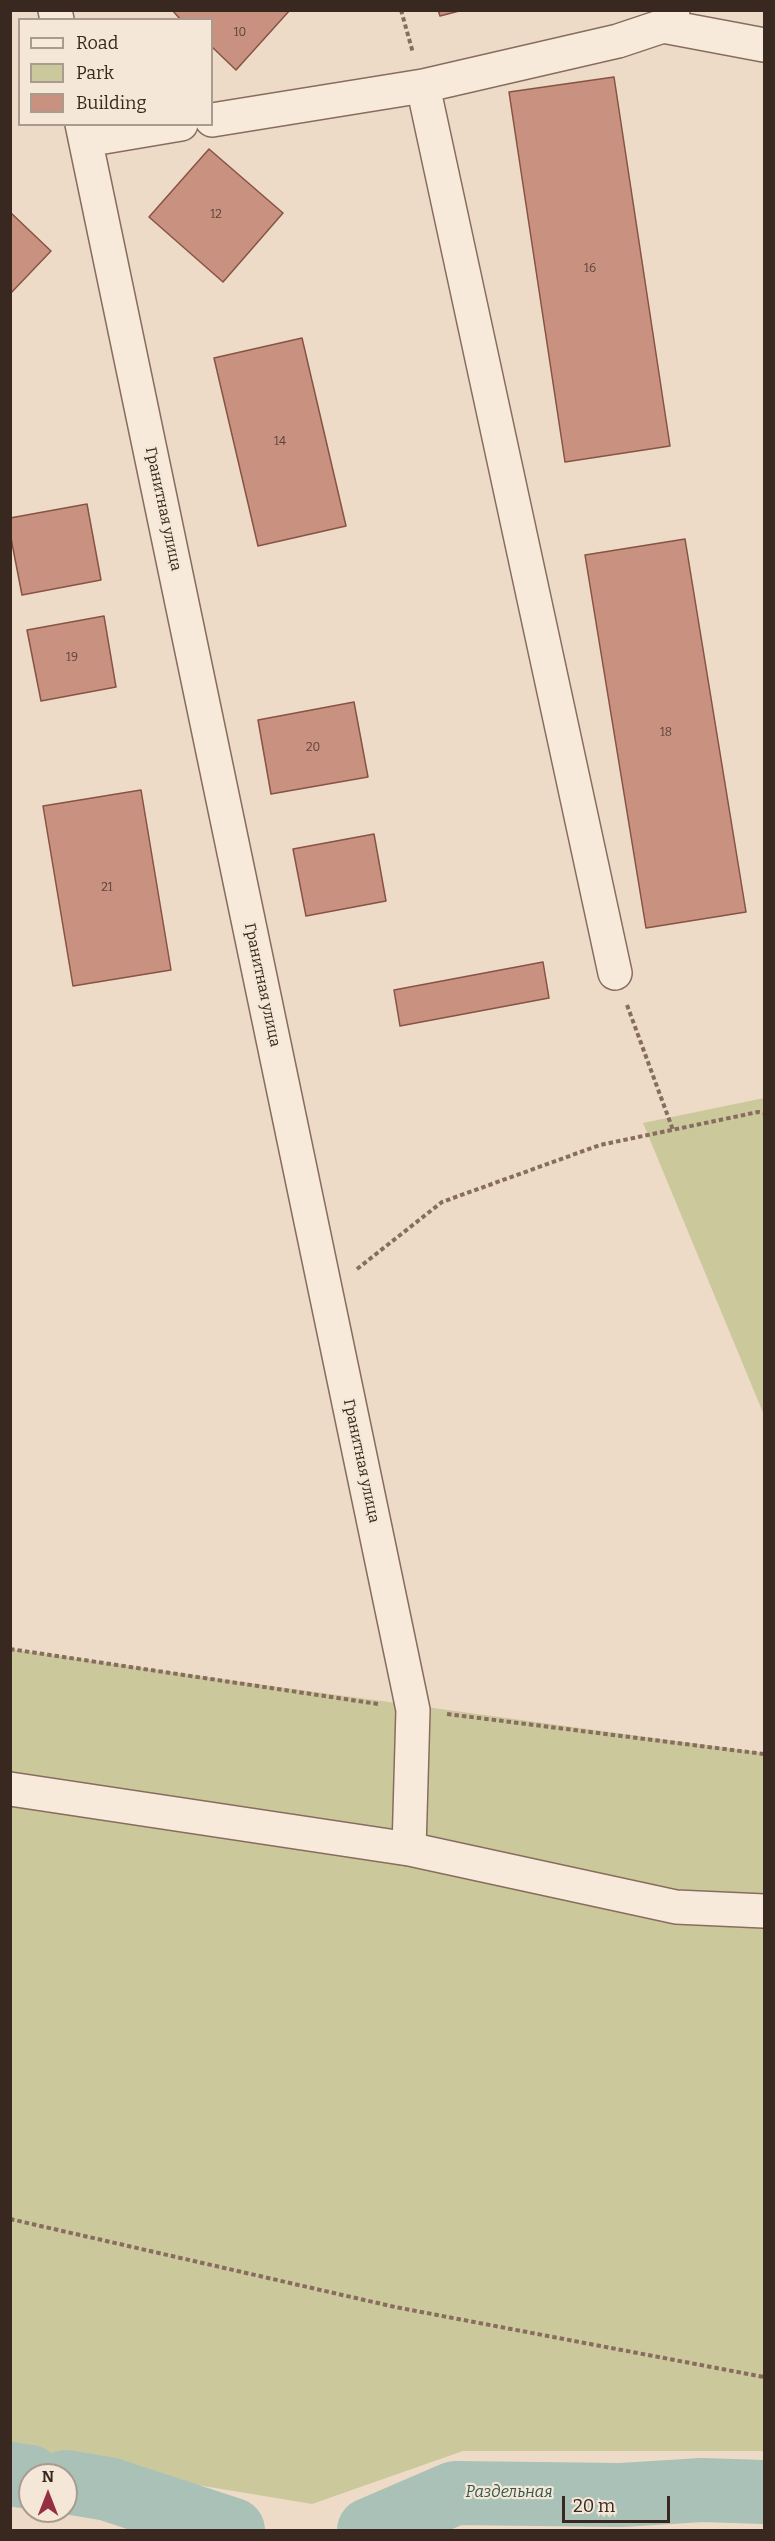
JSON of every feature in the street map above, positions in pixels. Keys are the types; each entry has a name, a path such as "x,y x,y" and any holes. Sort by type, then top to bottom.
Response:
{"street":[{"path":"213,120 423,86 618,41 668,18 765,45"},
{"path":"423,86 615,973"},
{"path":"84,132 158,126"},
{"name":"Гранитная улица","path":"84,132 413,1710 409,1849"},
{"path":"10,1789 409,1849 676,1907 765,1911"}],"path":[{"path":"400,10 423,86"},
{"path":"615,973 673,1130"},
{"path":"326,1294 442,1202 600,1145 758,1112 765,1113"},
{"path":"10,2219 395,2307 765,2378"}],"green space":[{"path":"764,1098 764,1415 643,1123"},
{"path":"10,1649 764,1753 764,2451 463,2451 312,2504 78,2465 78,2463 11,2454"}],"building":[{"path":"172,10 290,10 236,70 213,48 213,18 179,18"},
{"path":"438,10 463,10 440,16"},
{"path":"614,77 670,446 565,462 509,92"},
{"path":"209,149 283,213 223,282 149,217"},
{"path":"10,212 51,251 10,294"},
{"path":"302,338 346,526 258,546 214,358"},
{"path":"87,504 101,580 22,595 10,533 10,518"},
{"path":"685,539 746,912 646,928 585,555"},
{"path":"104,616 116,687 41,701 27,630"},
{"path":"354,702 368,777 271,794 258,720"},
{"path":"141,790 171,970 73,986 43,806"},
{"path":"374,834 386,901 306,916 293,849"},
{"path":"543,962 549,998 400,1026 394,990"}],"waterway":[{"name":"Раздельная","path":"10,2474 18,2475"},
{"name":"Раздельная","path":"78,2484 108,2489 233,2530"},
{"name":"Раздельная","path":"369,2530 455,2493 621,2495 702,2490 764,2492"}]}
